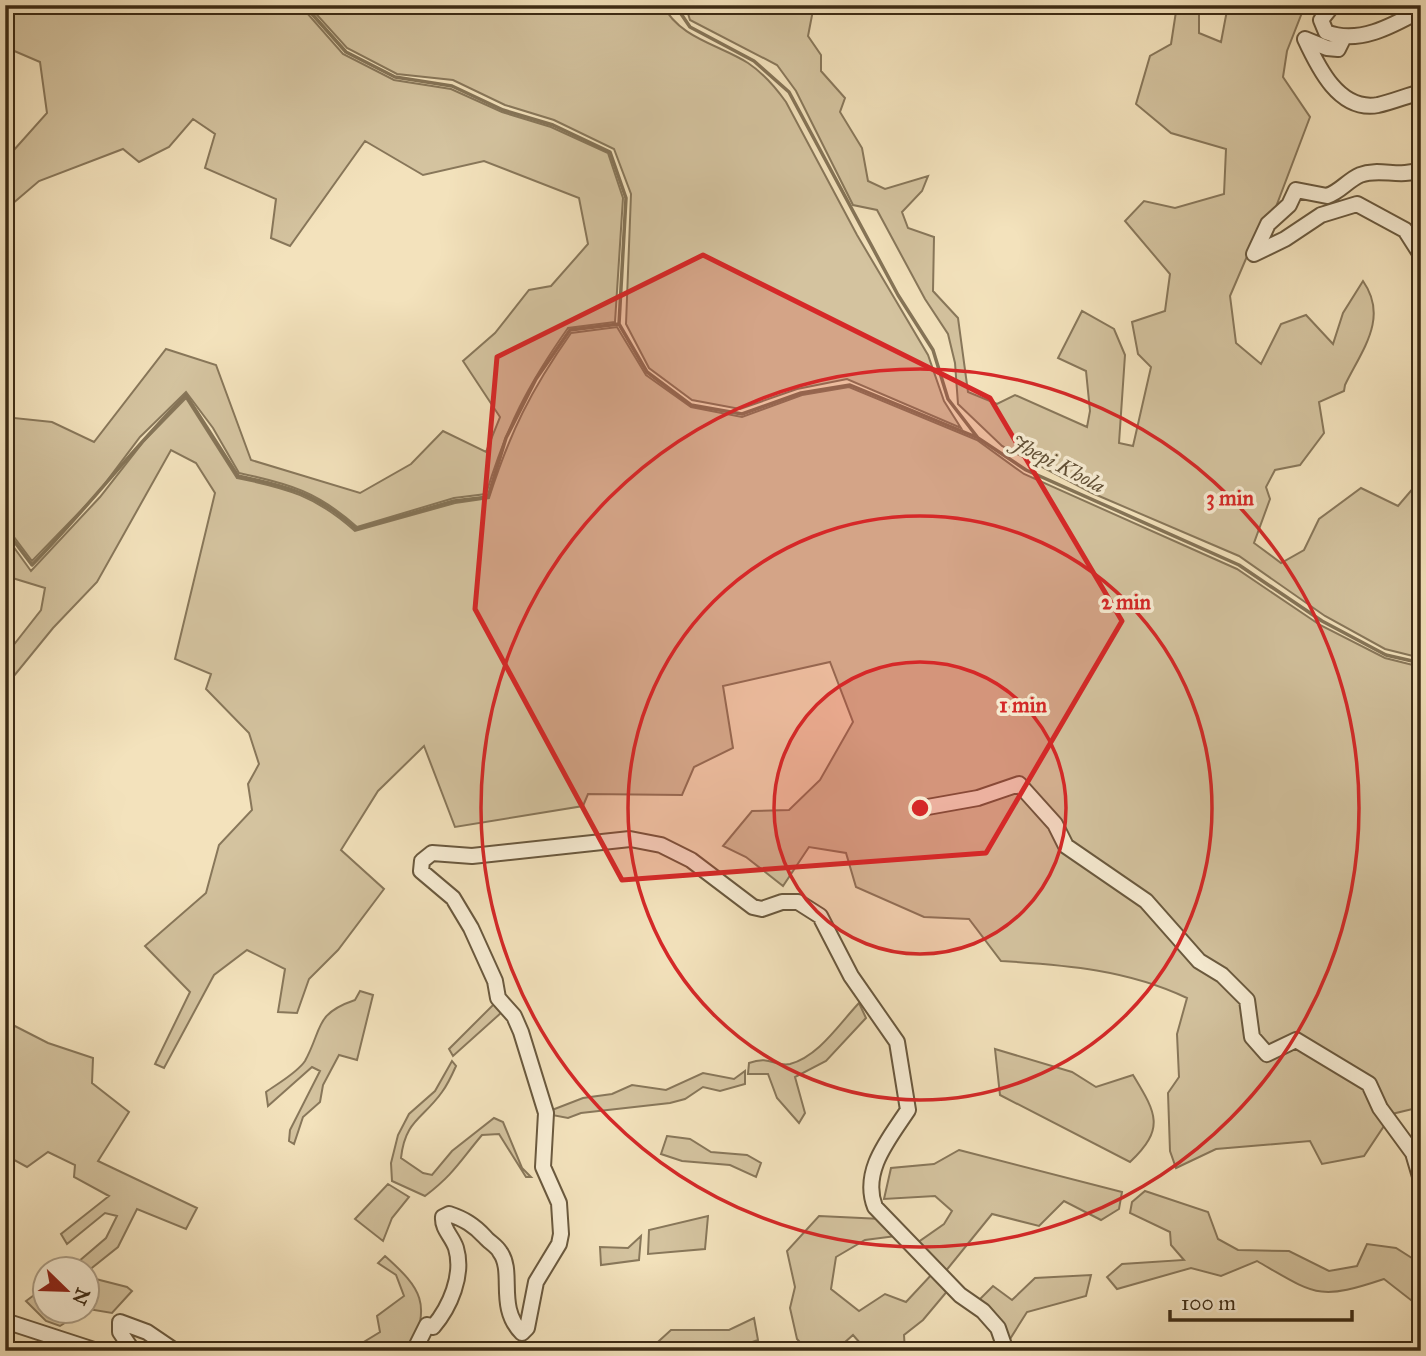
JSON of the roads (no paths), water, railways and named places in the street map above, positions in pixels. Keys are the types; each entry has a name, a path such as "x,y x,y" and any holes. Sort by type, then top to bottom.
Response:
{"street":[{"path":"1333,5 1321,20 1326,32 1343,39 1374,32 1421,9"},
{"path":"1343,39 1338,49 1326,48 1305,38 1315,61 1341,95 1356,104 1375,106 1421,92"},
{"path":"1421,169 1411,173 1375,171 1358,176 1327,196 1296,190 1289,205 1268,224 1254,254 1286,239 1321,215 1357,204 1405,230 1421,255"},
{"path":"922,808 978,798 1019,784 1055,824 1066,846 1146,901 1199,961 1223,975 1247,1000 1252,1037 1267,1054 1296,1040 1369,1084 1380,1108 1413,1153 1421,1180"},
{"path":"414,1351 427,1325 433,1327 440,1319 457,1276 456,1249 443,1225 443,1217 449,1214 474,1225 500,1251 504,1261 505,1295 514,1326 522,1333 527,1328 536,1282 559,1244 561,1225 559,1203 543,1167 546,1113 522,1032 514,1016 498,998 488,964 463,914 453,898 421,871 422,861 432,853 444,851 472,856 630,839 661,845 691,860 753,907 762,909 782,902 798,902 820,916 851,976 897,1042 900,1053 899,1068 908,1110 875,1164 870,1195 875,1207 961,1295 983,1311 998,1328 1006,1351"},
{"path":"1421,1272 1421,1279"},
{"path":"5,1321 97,1351"},
{"path":"133,1351 120,1332 120,1322 147,1332 175,1351"}],"waterway":[{"path":"304,5 346,52 395,77 452,86 503,110 553,125 610,152 626,198 619,324 647,372 691,405 742,414 801,393 850,385 976,437"},
{"name":"Jhepi Khola","path":"675,5 690,27 754,61 789,92 898,295 933,350 948,399 978,438 1026,470 1239,565 1322,621 1386,655 1421,663"},
{"path":"5,529 32,565 186,395 238,476 315,499 356,529 454,501 488,497 506,438 536,379 570,330 619,324"}]}
